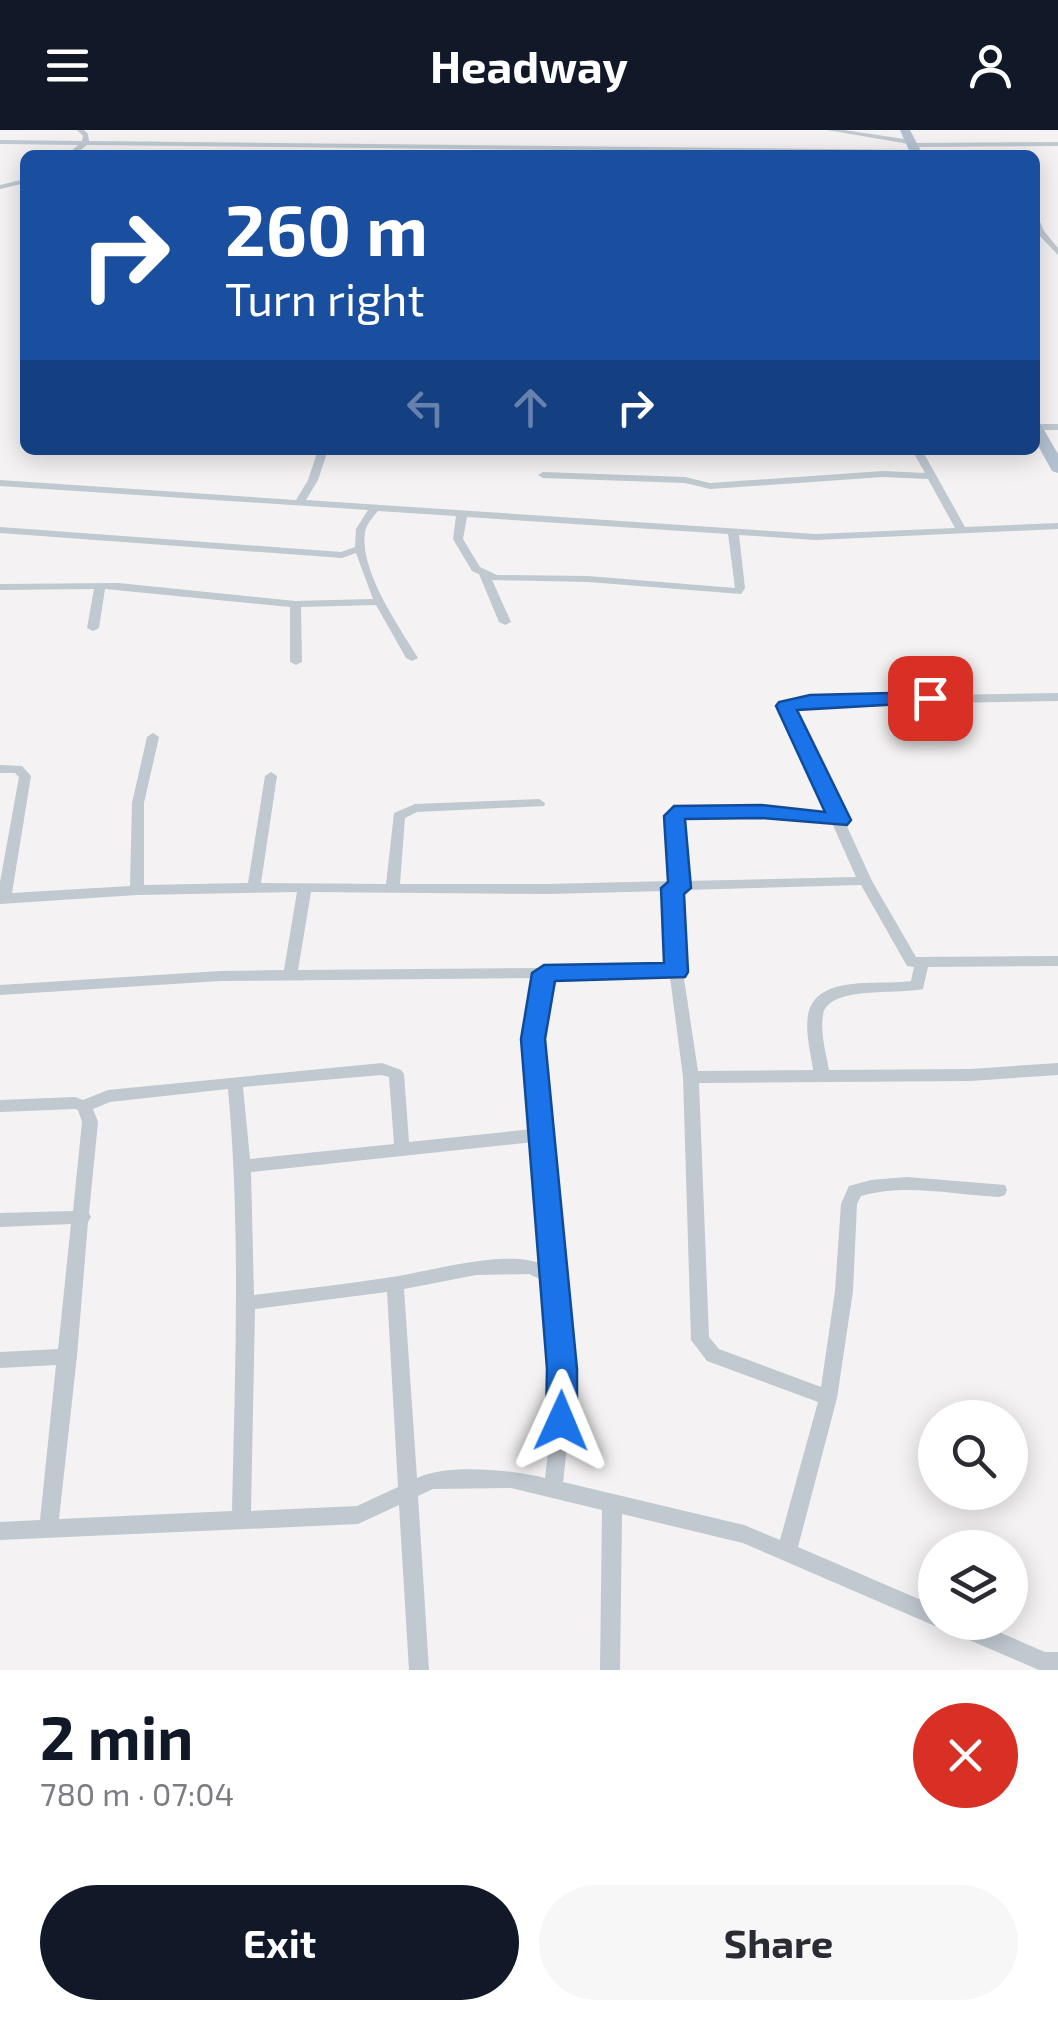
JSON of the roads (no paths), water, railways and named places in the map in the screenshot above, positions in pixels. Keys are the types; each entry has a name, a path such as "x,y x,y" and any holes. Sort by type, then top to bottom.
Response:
{"main road":[{"path":"1040,435 1058,468"}],"street":[{"path":"76,150 85,143 86,135 80,130"},
{"path":"830,130 912,145"},
{"path":"972,130 982,144"},
{"path":"166,134 200,143"},
{"path":"442,135 442,145"},
{"path":"0,142 912,145 1053,141"},
{"path":"248,150 259,144"},
{"path":"276,144 298,150"},
{"path":"1040,235 1058,253"},
{"path":"301,500 321,455"},
{"path":"920,455 962,530"},
{"path":"543,474 685,480 710,486 868,475 932,476"},
{"path":"0,483 846,538 1058,526"},
{"path":"376,507 360,531 361,548 380,602 412,658"},
{"path":"462,513 458,539 484,575 505,622"},
{"path":"0,530 342,555 361,548"},
{"path":"484,575 736,592 740,588 740,568 733,532"},
{"path":"0,588 100,586 295,604 380,602"},
{"path":"93,628 100,586"},
{"path":"295,604 296,662"},
{"path":"1058,697 793,702 786,706 866,881 912,962 1058,961"},
{"path":"137,890 138,803 154,738"},
{"path":"0,769 18,769 25,776 2,898 254,886 676,888 866,881"},
{"path":"254,886 271,776"},
{"path":"393,886 400,816 405,812 416,808 539,803"},
{"path":"828,1398 713,1355 700,1340 691,1076 676,972 674,816 682,811 761,812 840,820"},
{"path":"290,976 305,887"},
{"path":"822,1077 815,1010 823,997 836,989 918,985 922,962"},
{"path":"0,990 220,976 676,972"},
{"path":"544,973 533,1039 562,1369 561,1421 552,1487"},
{"path":"691,1076 970,1075 1058,1068"},
{"path":"0,1106 84,1106 108,1096 382,1069 396,1074 402,1150"},
{"path":"236,1082 246,1303 241,1521"},
{"path":"49,1526 83,1217 90,1122 84,1106"},
{"path":"242,1166 540,1135"},
{"path":"786,1552 828,1398 844,1291 849,1204 855,1191 868,1186 901,1185 1000,1190"},
{"path":"0,1220 83,1217"},
{"path":"246,1303 395,1284 466,1269 520,1266 552,1277"},
{"path":"395,1284 419,1670"},
{"path":"0,1360 68,1356"},
{"path":"0,1531 358,1515 432,1480 475,1478 552,1487 744,1534 918,1609"},
{"path":"610,1670 612,1502"},
{"path":"993,1640 1030,1656 1058,1662"}]}
